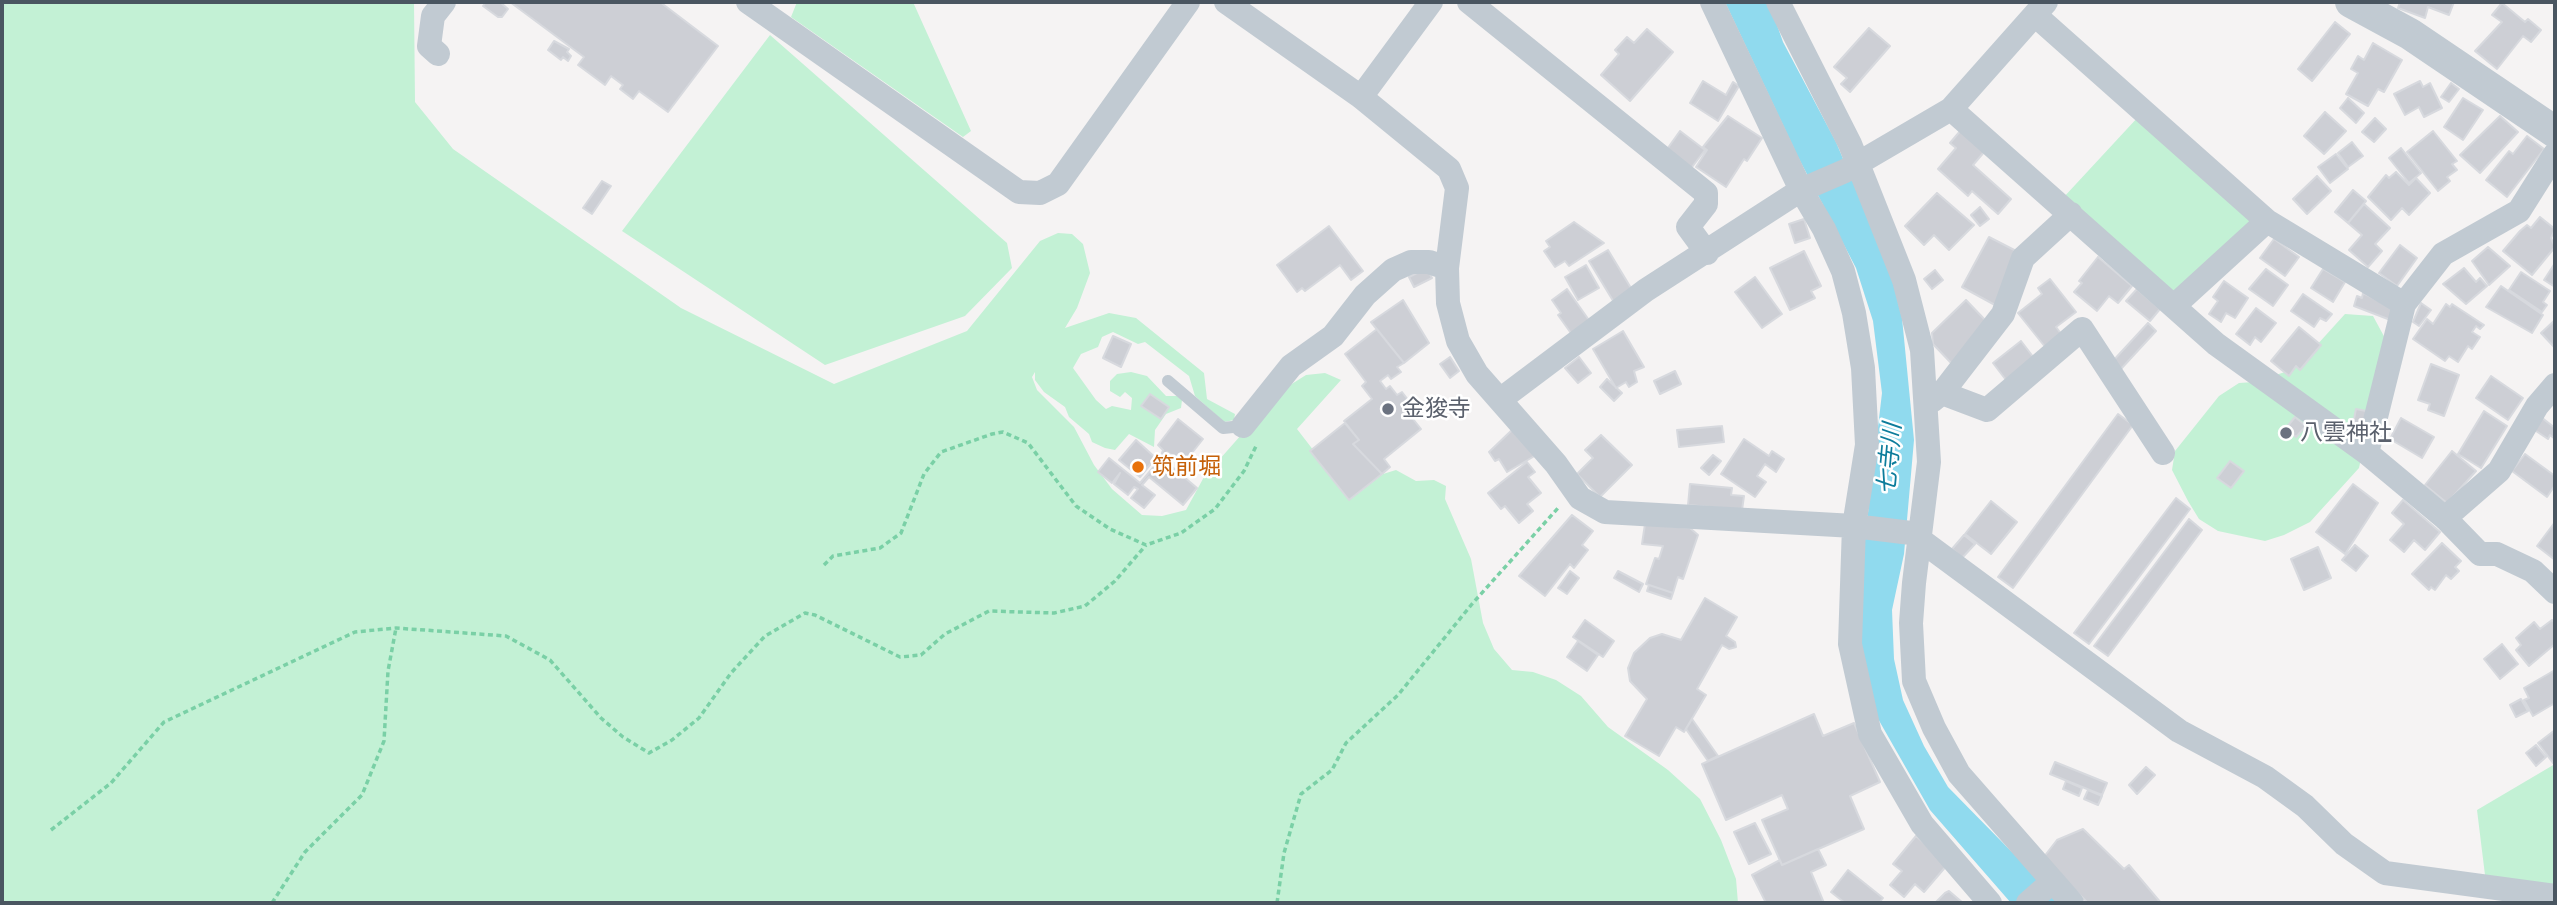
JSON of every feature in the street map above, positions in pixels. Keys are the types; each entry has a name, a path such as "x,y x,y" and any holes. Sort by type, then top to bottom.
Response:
{"street":[{"path":"438,54 429,46 433,16 444,2"},
{"path":"748,2 1019,192 1040,193 1058,184 1188,2"},
{"path":"1226,2 1360,97 1449,169 1457,188 1447,268 1448,303 1458,341 1477,374 1556,464 1580,498 1605,512 1860,527 1916,537 2179,731 2265,777 2295,799 2344,844 2385,873 2555,896"},
{"path":"1360,97 1431,2"},
{"path":"1469,2 1706,193 1706,204 1688,227 1707,253"},
{"path":"1712,2 1807,188 1843,271 1861,354 1867,445 1850,644 1870,734 1922,824 1990,903"},
{"path":"1779,2 1903,280 1935,399 1929,462 1916,537 1911,623 1914,681 1934,728 1959,774 2051,883 2072,903"},
{"path":"2351,2 2410,34 2554,132 2519,211 2443,254 2404,304 2367,453"},
{"path":"1501,399 1646,290 1807,188 1851,167 1951,109 2040,6 2267,220 2404,304"},
{"path":"1951,109 2216,344 2367,453 2445,519 2480,554 2497,554 2533,571 2555,592"},
{"path":"1935,399 2003,314 2023,258 2071,214"},
{"path":"2175,305 2267,220"},
{"path":"1249,419 1291,366 1333,336 1365,295 1393,270 1420,262 1447,268"},
{"path":"1935,399 1987,410 2082,329 2163,453"},
{"path":"2445,519 2500,471 2537,406 2555,385"},
{"path":"2028,903 2051,883"}],"lane":[{"path":"1168,382 1223,428 1249,419"}],"path":[{"path":"51,830 111,783 164,722 355,632 396,628 506,636 550,660 601,718 623,737 649,753 672,740 699,718 731,673 765,636 805,613 815,615 900,657 921,655 945,634 989,611 1054,613 1085,606 1115,581 1146,545 1181,533 1215,509 1244,471 1259,441 1249,419"},
{"path":"824,565 833,556 880,548 901,533 924,474 941,452 1003,432 1028,443 1076,506 1110,528 1146,545"},
{"path":"1277,903 1284,853 1301,794 1332,770 1346,743 1398,695 1472,604 1559,510 1554,484 1556,464"},
{"path":"272,903 293,875 305,852 362,795 384,741 388,671 396,628"}],"green space":[{"path":"2,2 414,2 415,102 453,149 681,308 834,384 967,331 1040,241 1058,233 1072,234 1083,244 1090,273 1077,308 1065,328 1109,313 1136,318 1204,373 1207,399 1235,414 1234,420 1224,422 1195,396 1189,376 1145,342 1138,344 1113,332 1102,337 1098,347 1081,354 1073,368 1096,400 1106,409 1112,406 1131,410 1132,398 1125,392 1120,397 1110,391 1110,381 1117,374 1131,372 1147,376 1166,396 1177,396 1182,400 1181,408 1166,414 1155,430 1154,447 1129,434 1115,450 1105,448 1092,442 1089,434 1069,417 1065,407 1044,392 1035,380 1035,372 1032,377 1037,390 1074,427 1094,465 1112,489 1142,515 1162,516 1186,510 1204,477 1279,392 1306,375 1325,373 1341,380 1297,429 1351,499 1383,474 1396,470 1416,481 1434,480 1446,486 1445,499 1471,559 1483,623 1494,649 1512,670 1533,672 1556,680 1581,696 1608,727 1668,770 1700,799 1721,840 1736,879 1738,903 2,903"},
{"path":"797,2 913,2 971,131 963,137 791,17"},
{"path":"770,35 1007,243 1012,268 965,316 825,365 622,231"},
{"path":"2139,116 2255,220 2174,294 2063,198"},
{"path":"2345,314 2373,316 2386,340 2359,468 2310,522 2284,535 2265,541 2218,531 2199,519 2172,470 2175,451 2219,396 2239,383 2254,382 2285,372 2316,346"},
{"path":"2555,764 2555,890 2485,875 2477,810"}],"water":[{"name":"七寺川","path":"1725,2 1769,2 1783,42 1836,142 1890,270 1902,318 1914,440 1904,554 1892,610 1894,659 1903,700 1924,746 1948,787 2062,903 2011,903 1930,810 1877,717 1859,646 1864,547 1882,393 1873,321 1856,268 1798,157"}],"building":[{"path":"486,2 500,2 508,9 502,17 498,17 483,6"},
{"path":"510,2 660,2 718,46 668,112 639,91 633,99 620,89 623,85 611,76 605,85 578,65 584,57"},
{"path":"2400,2 2454,2 2449,15 2428,7 2425,18 2398,8"},
{"path":"2502,3 2525,22 2528,19 2541,30 2531,42 2523,36 2497,69 2475,51 2502,22 2492,15"},
{"path":"2335,22 2350,34 2312,81 2298,69"},
{"path":"1869,28 1890,46 1850,92 1841,84 1847,78 1834,67"},
{"path":"1647,29 1673,52 1630,101 1601,75 1619,54 1615,50 1627,37 1634,43"},
{"path":"554,41 569,49 567,52 571,56 568,61 563,57 561,60 548,50"},
{"path":"2373,43 2402,60 2384,92 2378,89 2368,106 2346,94 2358,73 2351,69 2358,56 2364,60"},
{"path":"1703,81 1726,95 1733,82 1739,86 1718,121 1690,103"},
{"path":"2420,81 2423,87 2430,83 2442,108 2424,117 2419,107 2405,115 2394,94"},
{"path":"2451,83 2459,89 2449,102 2441,97"},
{"path":"2348,98 2364,113 2356,123 2340,108"},
{"path":"2463,98 2483,110 2463,140 2444,127"},
{"path":"2325,112 2346,131 2324,154 2304,136"},
{"path":"1728,116 1762,138 1726,187 1696,167 1707,150 1703,147"},
{"path":"2500,116 2518,132 2480,173 2460,155"},
{"path":"2375,118 2386,129 2374,142 2362,132"},
{"path":"1961,130 1985,151 1973,165 2011,199 1998,214 1972,191 1968,196 1938,169 1956,148 1950,143"},
{"path":"1680,131 1705,150 1689,171 1665,152"},
{"path":"2433,131 2457,161 2452,164 2457,170 2447,177 2450,181 2438,191 2407,152"},
{"path":"2527,136 2544,149 2507,197 2486,180 2509,151 2513,154"},
{"path":"2352,142 2363,156 2348,167 2338,153"},
{"path":"2401,148 2421,173 2409,183 2389,158"},
{"path":"2336,154 2348,169 2330,183 2318,167"},
{"path":"2396,172 2409,185 2416,178 2430,193 2409,215 2402,208 2391,220 2368,197 2386,175 2389,178"},
{"path":"2317,176 2331,191 2307,214 2293,199"},
{"path":"602,181 611,186 592,214 583,208"},
{"path":"2353,190 2366,201 2348,223 2335,212"},
{"path":"1937,193 1974,225 1949,250 1934,235 1924,245 1905,226"},
{"path":"2364,204 2390,228 2375,244 2382,251 2368,267 2349,250 2362,235 2348,223"},
{"path":"1980,207 1989,219 1980,226 1971,215"},
{"path":"2540,217 2555,229 2551,238 2555,247 2532,275 2503,251 2520,231 2527,225 2531,228"},
{"path":"1804,219 1810,238 1795,243 1789,224"},
{"path":"1574,222 1604,243 1569,266 1565,261 1555,267 1544,251 1550,247 1546,241"},
{"path":"1329,226 1363,271 1351,280 1340,265 1305,291 1302,288 1297,292 1277,265"},
{"path":"1989,237 2022,254 1995,305 1962,287"},
{"path":"2274,239 2299,257 2285,276 2260,258"},
{"path":"2400,245 2417,258 2397,286 2379,273"},
{"path":"2488,247 2510,266 2489,285 2472,261"},
{"path":"1608,250 1634,293 1615,304 1589,261"},
{"path":"1804,251 1821,286 1811,291 1815,298 1790,310 1770,268"},
{"path":"2098,257 2132,286 2118,303 2109,296 2097,311 2074,292"},
{"path":"2555,263 2555,287 2544,280"},
{"path":"1586,265 1599,288 1578,300 1565,277"},
{"path":"1427,268 1432,278 1414,287 1409,277"},
{"path":"2464,268 2476,282 2480,278 2487,286 2466,304 2443,284"},
{"path":"2266,269 2288,285 2273,306 2249,289"},
{"path":"2323,269 2345,282 2333,302 2311,288"},
{"path":"1935,270 1943,280 1932,289 1924,279"},
{"path":"2521,272 2550,291 2543,302 2547,305 2542,312 2509,290"},
{"path":"1755,277 1782,314 1762,328 1735,292"},
{"path":"2050,279 2076,312 2056,327 2062,335 2046,348 2018,313 2042,294 2038,288"},
{"path":"2224,281 2248,298 2235,318 2226,313 2221,322 2209,314 2218,301 2213,297"},
{"path":"2501,286 2543,315 2532,333 2486,307"},
{"path":"1567,289 1591,323 1573,336 1558,315 1561,313 1552,300"},
{"path":"2137,289 2160,309 2150,321 2126,301"},
{"path":"2363,293 2397,310 2393,321 2354,306 2357,296 2362,298"},
{"path":"2303,294 2332,314 2326,321 2320,318 2314,327 2291,311"},
{"path":"1403,300 1429,343 1404,363 1371,322"},
{"path":"1966,300 1987,322 1952,364 1933,344 1932,333"},
{"path":"2421,303 2431,310 2419,326 2413,322"},
{"path":"2446,304 2450,307 2452,304 2484,325 2480,329 2476,326 2472,332 2480,337 2472,349 2468,346 2458,362 2449,356 2445,361 2413,339 2427,319 2433,324"},
{"path":"2256,308 2276,323 2261,342 2255,337 2250,345 2236,334"},
{"path":"2555,320 2555,348 2541,333"},
{"path":"2148,323 2156,331 2120,370 2111,363"},
{"path":"2299,327 2321,345 2300,370 2296,366 2289,376 2271,361"},
{"path":"1377,329 1404,363 1397,367 1401,372 1391,379 1388,375 1380,381 1386,389 1390,386 1397,395 1402,392 1415,409 1409,414 1421,429 1384,459 1390,467 1382,474 1353,444 1359,440 1344,421 1372,399 1362,386 1366,382 1345,354"},
{"path":"1623,331 1644,367 1634,371 1637,382 1629,387 1626,382 1616,388 1593,349"},
{"path":"1113,336 1131,344 1121,367 1103,358"},
{"path":"2021,341 2034,358 2006,380 1993,363"},
{"path":"1450,357 1459,371 1450,378 1440,364"},
{"path":"1579,357 1591,373 1578,383 1565,368"},
{"path":"2431,364 2459,375 2444,416 2428,410 2430,404 2418,400"},
{"path":"1675,371 1681,384 1660,394 1654,381"},
{"path":"2491,376 2523,398 2508,420 2476,398"},
{"path":"1607,379 1622,393 1614,401 1600,387"},
{"path":"1150,394 1169,407 1161,419 1141,406"},
{"path":"2356,409 2376,413 2372,433 2352,429"},
{"path":"2484,411 2507,426 2481,468 2458,454"},
{"path":"2118,414 2133,425 2013,588 1998,577"},
{"path":"2295,417 2306,426 2296,437 2286,428"},
{"path":"2541,417 2555,428 2555,439 2550,435 2548,439 2533,429"},
{"path":"2401,418 2434,437 2422,458 2390,439"},
{"name":"筑前堀","path":"1178,419 1203,439 1184,463 1167,452 1164,460 1197,488 1183,505 1149,477 1142,485 1155,495 1144,508 1131,498 1138,489 1134,487 1128,495 1114,484 1120,473 1112,483 1098,472 1109,458 1140,483 1157,463 1154,460 1140,477 1119,460 1136,440 1159,461 1163,450 1158,445"},
{"path":"1345,423 1359,440 1353,444 1382,474 1349,500 1310,451"},
{"path":"1722,426 1724,442 1679,447 1677,430"},
{"path":"1513,429 1538,454 1507,472 1499,459 1495,461 1489,452"},
{"path":"1601,435 1632,465 1600,497 1577,474 1593,458 1585,450"},
{"path":"1744,439 1769,456 1772,451 1784,459 1776,472 1765,464 1757,476 1766,482 1755,497 1721,474"},
{"path":"2452,451 2476,471 2447,503 2425,485"},
{"path":"2525,454 2555,476 2555,485 2547,497 2512,471"},
{"path":"1713,455 1721,461 1709,475 1701,468"},
{"path":"2230,461 2244,471 2231,488 2217,478"},
{"path":"1527,462 1535,472 1528,477 1541,493 1527,504 1533,511 1519,523 1505,506 1501,509 1488,493"},
{"path":"1690,484 1732,488 1731,495 1744,496 1742,510 1688,505"},
{"path":"2353,484 2378,503 2345,554 2316,532"},
{"path":"2176,498 2190,509 2089,644 2074,633"},
{"path":"2403,500 2440,532 2425,550 2414,540 2404,552 2390,540 2404,524 2392,513"},
{"path":"1991,501 2017,522 1991,554 1965,534"},
{"path":"1572,515 1593,531 1582,545 1588,550 1574,568 1570,564 1545,596 1519,576"},
{"path":"2189,519 2202,530 2108,656 2094,646"},
{"path":"2555,522 2555,560 2537,546"},
{"path":"1645,524 1690,528 1698,535 1683,579 1678,577 1673,593 1646,584 1655,558 1659,559 1663,546 1642,544"},
{"path":"1964,535 1975,544 1962,558 1952,549"},
{"path":"2442,543 2461,561 2455,567 2459,571 2451,579 2446,575 2435,590 2431,587 2429,590 2412,574"},
{"path":"2355,545 2368,556 2356,571 2342,560"},
{"path":"2318,547 2331,578 2304,590 2291,559"},
{"path":"1570,571 1579,578 1567,594 1558,588"},
{"path":"1618,571 1643,584 1639,592 1614,578"},
{"path":"1649,585 1673,593 1671,599 1647,591"},
{"path":"1705,598 1737,617 1726,636 1735,642 1736,647 1729,649 1722,645 1697,689 1706,695 1684,732 1676,727 1659,756 1625,736 1647,699 1630,681 1628,668 1634,653 1650,638 1662,634 1681,640"},
{"path":"1585,620 1614,641 1603,657 1573,637"},
{"path":"2552,620 2555,623 2555,644 2529,666 2516,650 2521,645 2516,638 2534,622 2540,629"},
{"path":"1578,641 1598,655 1587,671 1567,657"},
{"path":"2502,644 2518,664 2500,679 2484,659"},
{"path":"2555,670 2555,703 2533,716 2524,700 2529,698 2524,688"},
{"path":"2521,699 2528,711 2516,717 2510,705"},
{"path":"1814,714 1823,736 1854,723 1880,782 1850,796 1864,829 1782,865 1762,820 1788,809 1782,795 1726,820 1702,764"},
{"path":"1692,719 1718,756 1708,761 1686,729"},
{"path":"2555,730 2555,761 2553,763 2538,743"},
{"path":"2536,745 2546,757 2536,766 2526,753"},
{"path":"2055,762 2107,783 2102,795 2050,774"},
{"path":"2146,767 2155,775 2137,794 2129,785"},
{"path":"2066,781 2082,788 2079,796 2063,789"},
{"path":"2088,790 2102,796 2098,805 2084,799"},
{"path":"1755,823 1771,854 1749,864 1734,832"},
{"path":"2083,829 2124,869 2129,865 2161,903 2088,903 2043,858 2057,840"},
{"path":"1916,836 1948,864 1924,892 1915,884 1904,897 1890,885 1902,871 1893,864"},
{"path":"1818,849 1826,865 1811,872 1824,903 1766,903 1752,875 1780,860 1782,865"},
{"path":"1848,870 1883,898 1879,903 1845,903 1831,892"},
{"path":"1949,891 1963,903 1935,903 1945,893"}],"place":[{"name":"金狻寺","path":"1388,409"},
{"name":"八雲神社","path":"2286,433"},
{"name":"筑前堀","path":"1138,467"}]}
